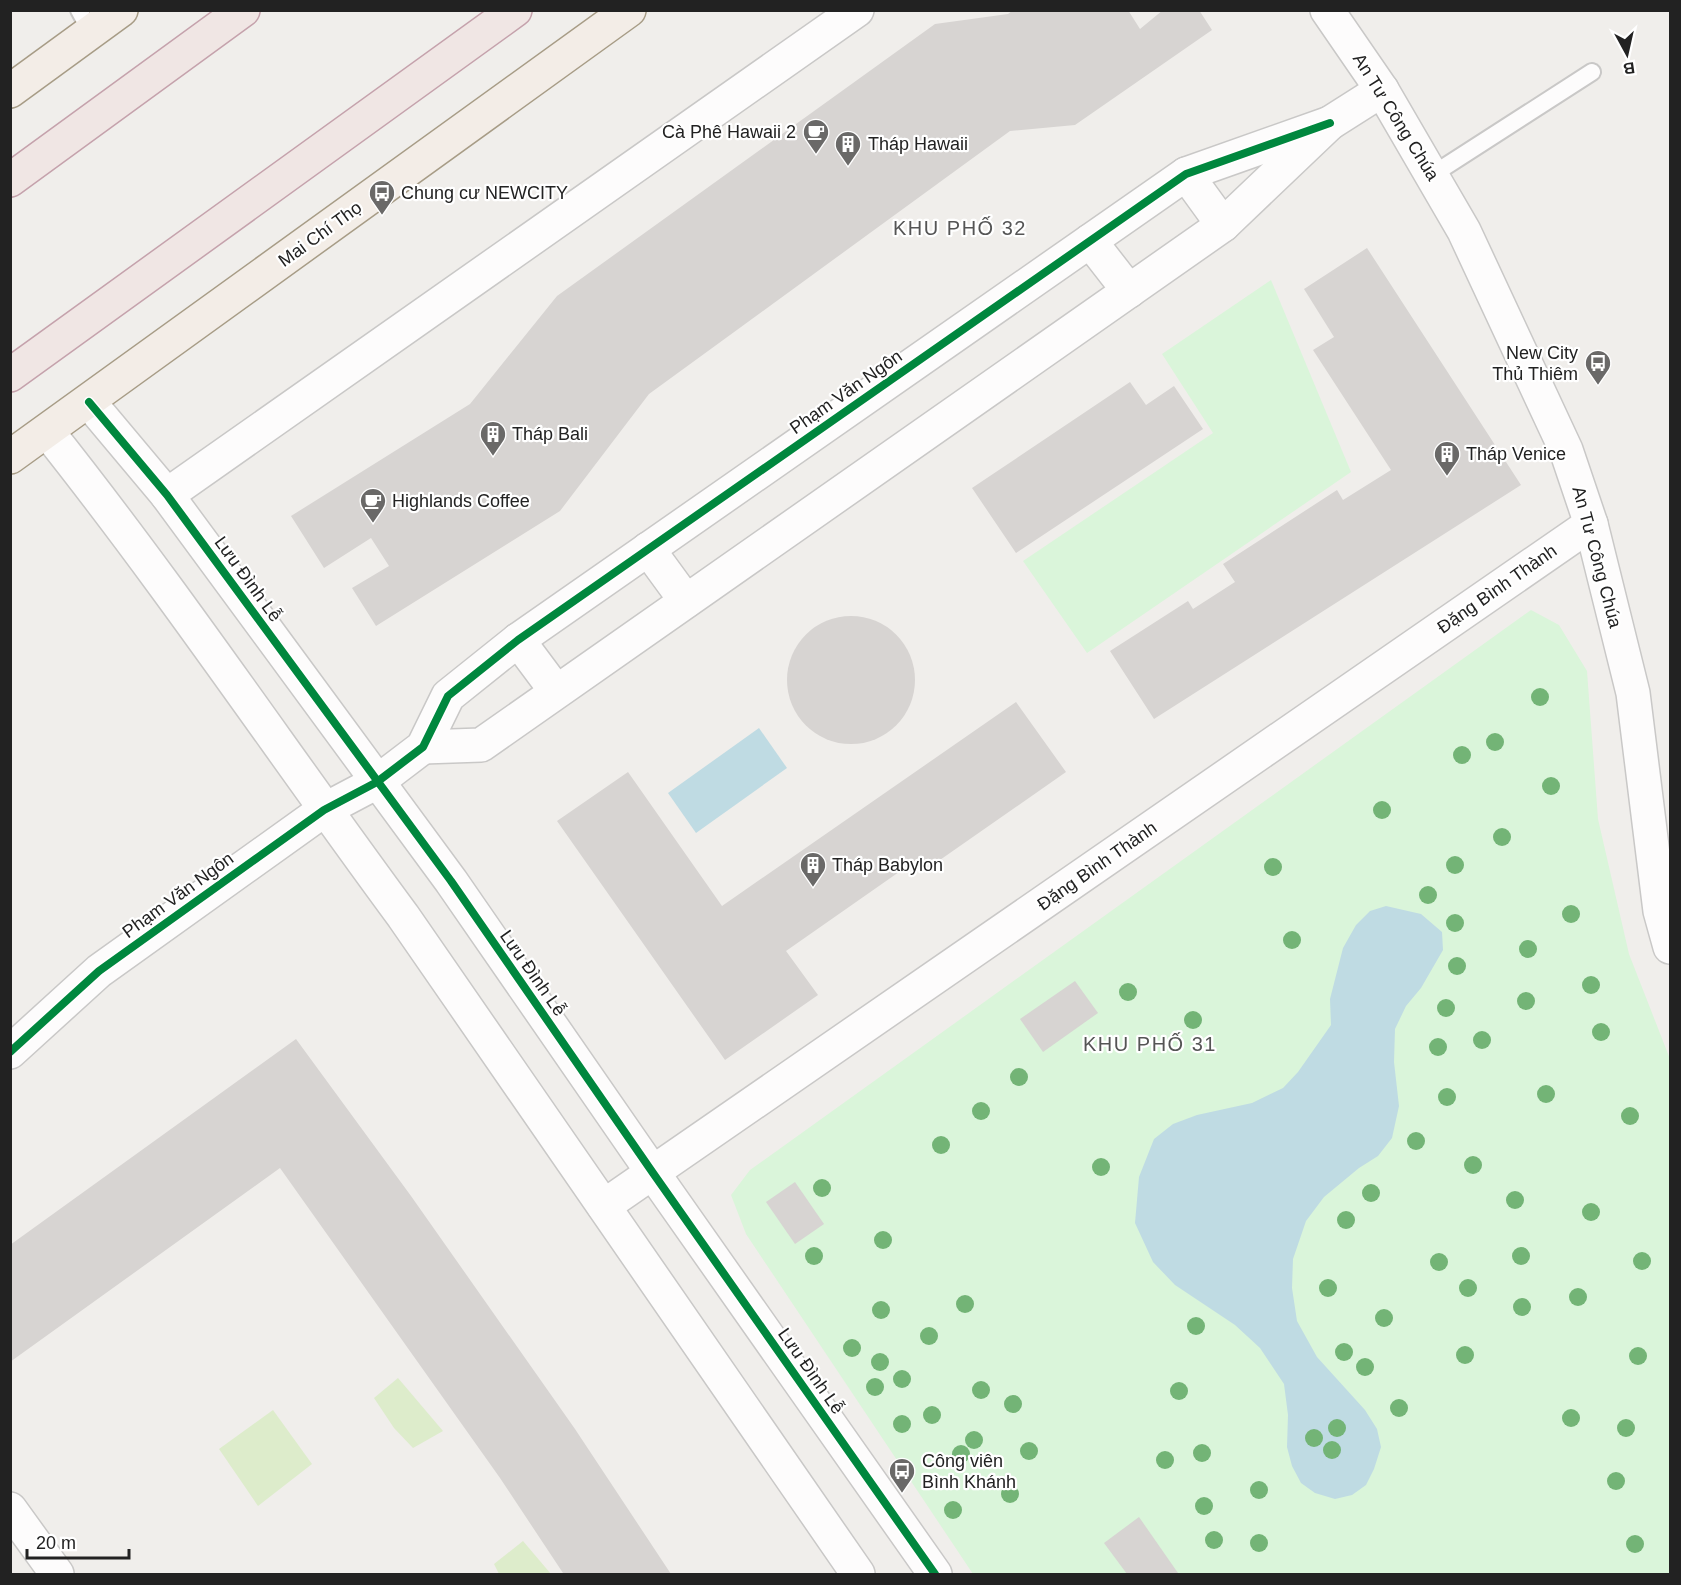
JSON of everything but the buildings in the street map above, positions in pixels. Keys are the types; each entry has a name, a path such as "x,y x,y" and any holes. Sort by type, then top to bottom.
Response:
{"highway":[{"path":"10,180 243,10"},
{"path":"10,375 515,10"}],"main road":[{"path":"10,90 85,21 121,10"},
{"name":"Mai Chí Thọ","path":"10,457 629,10"}],"street":[{"path":"167,495 857,10"},
{"name":"An Tư Công Chúa","path":"1327,10 1382,90 1464,231 1566,450 1591,524 1633,693 1660,911 1671,947"},
{"path":"423,747 481,745 1223,225 1330,123 1382,90"},
{"name":"Phạm Văn Ngôn","path":"10,1052 99,971 324,810 377,782 423,747 448,696 518,640 1186,174 1330,123"},
{"path":"1186,174 1223,225"},
{"path":"1090,241 1129,291"},
{"name":"Lưu Đình Lễ","path":"89,402 167,495 451,881 932,1574"},
{"path":"47,431 90,484 403,916 858,1575"},
{"name":"Đặng Bình Thành","path":"603,1206 1591,524"},
{"path":"648,549 686,601"},
{"path":"518,640 556,691"},
{"path":"10,1509 57,1575"}],"lane":[{"path":"1432,175 1592,72"}],"green space":[{"path":"1271,280 1351,472 1087,653 1023,561 1213,433 1162,354"},
{"path":"1531,610 1559,625 1587,671 1598,819 1629,954 1670,1059 1670,1574 973,1574 746,1234 731,1195 750,1170"},
{"path":"398,1378 443,1431 413,1448 394,1428 374,1398"},
{"path":"273,1410 312,1464 258,1506 219,1449"},
{"path":"523,1541 551,1574 499,1574 494,1564"}],"water":[{"path":"759,728 787,768 696,833 668,793"},
{"path":"1386,906 1421,914 1442,932 1443,950 1421,988 1406,1006 1395,1029 1394,1062 1399,1106 1392,1138 1378,1156 1359,1168 1324,1197 1306,1221 1293,1259 1292,1288 1297,1321 1317,1357 1365,1410 1377,1429 1381,1447 1366,1485 1352,1495 1335,1499 1315,1493 1301,1483 1292,1466 1287,1447 1288,1415 1284,1384 1260,1348 1235,1325 1175,1285 1153,1262 1135,1223 1139,1177 1154,1139 1173,1124 1197,1115 1252,1103 1283,1088 1298,1072 1331,1025 1330,999 1343,948 1356,925 1370,911"}],"cycle path":[{"path":"10,1052 99,971 324,810 377,782 423,747 448,696 518,640 1186,174 1330,123"},
{"path":"89,402 167,495 451,881 935,1574"}],"place":[{"name":"Cà Phê Hawaii 2","path":"816,155"},
{"name":"Tháp Hawaii","path":"848,167"},
{"name":"Chung cư NEWCITY","path":"382,216"},
{"name":"New City Thủ Thiêm","path":"1598,386"},
{"name":"Tháp Bali","path":"493,457"},
{"name":"Tháp Venice","path":"1447,477"},
{"name":"Highlands Coffee","path":"373,524"},
{"name":"Tháp Babylon","path":"813,888"},
{"name":"Công viên Bình Khánh","path":"902,1494"}],"district":[{"name":"KHU PHỐ 32","path":"960,228"},
{"name":"KHU PHỐ 31","path":"1150,1044"}]}
